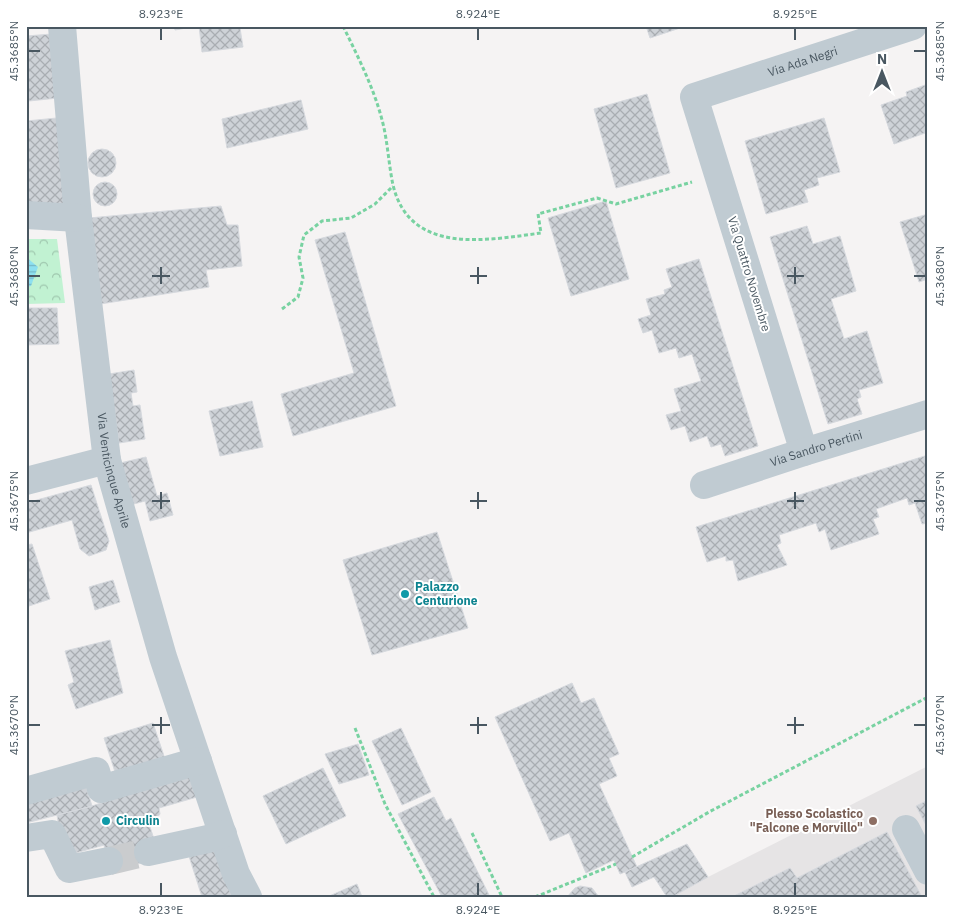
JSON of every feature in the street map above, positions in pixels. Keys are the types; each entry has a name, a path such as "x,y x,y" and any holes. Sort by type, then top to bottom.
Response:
{"street":[{"name":"Via Venticinque Aprile","path":"62,26 78,218 107,460 163,657 236,874 248,897"},
{"name":"Via Ada Negri","path":"694,97 913,26"},
{"name":"Via Quattro Novembre","path":"694,97 804,452"},
{"path":"26,216 78,218"},
{"name":"Via Sandro Pertini","path":"704,485 928,414"},
{"path":"26,481 107,460"},
{"path":"26,791 96,771 101,789 198,760"},
{"path":"906,829 928,871"},
{"path":"26,838 52,834 69,869 109,861"},
{"path":"148,852 223,834"}],"path":[{"path":"342,26 366,73 384,127 393,186 404,211 424,229 453,240 490,240 541,233 538,214 597,198 616,204 718,175"},
{"path":"282,309 298,297 303,278 300,257 304,235 322,221 350,218 375,204 393,186"},
{"path":"632,857 709,812 928,697"},
{"path":"355,728 385,804 434,897"},
{"path":"472,833 502,897"},
{"path":"535,897 616,864"}],"shaded area":[{"name":"Plesso Scolastico \"Falcone e Morvillo\"","path":"928,766 928,897 672,897 708,877"}],"green space":[{"path":"26,239 57,239 65,303 26,304"}],"water":[{"path":"26,257 38,267 31,286 26,287"}],"building":[{"path":"174,26 186,26 186,28 175,30"},
{"path":"199,26 249,27 240,28 243,47 202,52"},
{"path":"646,26 686,26 650,38"},
{"path":"52,34 58,98 29,101 26,75 26,36"},
{"path":"925,85 928,91 928,132 894,144 881,105 907,96 906,92"},
{"path":"647,94 670,173 616,188 594,109"},
{"path":"301,100 308,129 227,148 222,119"},
{"path":"57,118 68,211 26,209 26,121"},
{"path":"824,118 840,172 817,178 819,185 804,190 808,202 766,214 745,141"},
{"path":"102,149 112,153 116,163 112,173 102,177 92,173 88,163 92,153"},
{"path":"100,182 110,182 117,189 117,199 110,206 100,206 93,199 93,189"},
{"path":"606,201 629,279 571,296 548,218"},
{"path":"221,206 227,225 238,225 242,266 206,270 209,287 100,304 89,218"},
{"path":"928,214 928,279 919,282 900,222"},
{"path":"807,226 813,244 840,236 856,291 831,299 844,339 867,331 883,383 859,390 861,397 857,399 862,414 828,424 770,237"},
{"path":"345,232 396,406 293,436 281,394 354,373 315,240"},
{"path":"699,259 758,446 725,456 721,444 711,447 707,436 690,442 685,426 671,430 666,415 681,411 674,389 701,381 692,354 679,358 676,348 659,353 652,330 643,333 638,319 651,315 646,299 665,294 664,290 672,287 666,269"},
{"path":"26,308 57,308 59,344 26,345"},
{"path":"134,370 137,392 131,393 133,406 140,405 145,439 119,443 109,374"},
{"path":"252,401 263,447 220,456 209,411"},
{"path":"928,455 928,523 922,524 915,503 909,505 907,498 876,509 879,517 873,519 879,534 831,550 825,529 819,532 816,523 779,535 781,543 777,545 787,565 738,581 733,560 726,561 726,556 707,562 696,527"},
{"path":"146,457 157,496 167,493 173,515 150,521 145,501 130,505 120,463"},
{"path":"91,485 109,541 106,550 89,556 80,549 72,520 26,533 26,503"},
{"name":"Palazzo Centurione","path":"437,532 468,628 372,655 343,560"},
{"path":"32,544 50,599 26,607 26,545"},
{"path":"113,580 120,602 95,610 89,587"},
{"path":"110,640 123,693 76,709 68,685 74,682 65,651"},
{"path":"572,683 581,703 594,698 619,754 609,758 617,776 599,784 637,867 620,874 614,860 586,873 569,833 550,841 495,717"},
{"path":"153,723 166,762 117,778 104,738"},
{"path":"401,728 431,792 402,805 372,741"},
{"path":"358,744 369,775 339,784 325,754"},
{"path":"323,768 346,816 286,844 263,796"},
{"name":"Circulin","path":"188,774 197,797 159,808 160,814 149,824 155,842 150,861 111,870 104,845 72,854 61,840 57,815 92,806"},
{"path":"85,783 92,806 26,823 26,799"},
{"path":"434,797 446,821 451,818 490,897 442,897 398,814"},
{"path":"928,800 928,829 916,806"},
{"path":"887,832 922,897 732,897 790,868 797,878"},
{"path":"687,844 708,877 672,897 667,897 654,877 632,887 625,872"},
{"path":"214,846 232,897 202,897 188,853"},
{"path":"357,884 362,897 327,897"},
{"path":"580,886 592,888 599,897 567,897 575,888"}],"tunnel":[{"path":"109,861 148,852"}],"place":[{"name":"Palazzo Centurione","path":"405,594"},
{"name":"Circulin","path":"106,821"},
{"name":"Plesso Scolastico \"Falcone e Morvillo\"","path":"873,821"}]}
